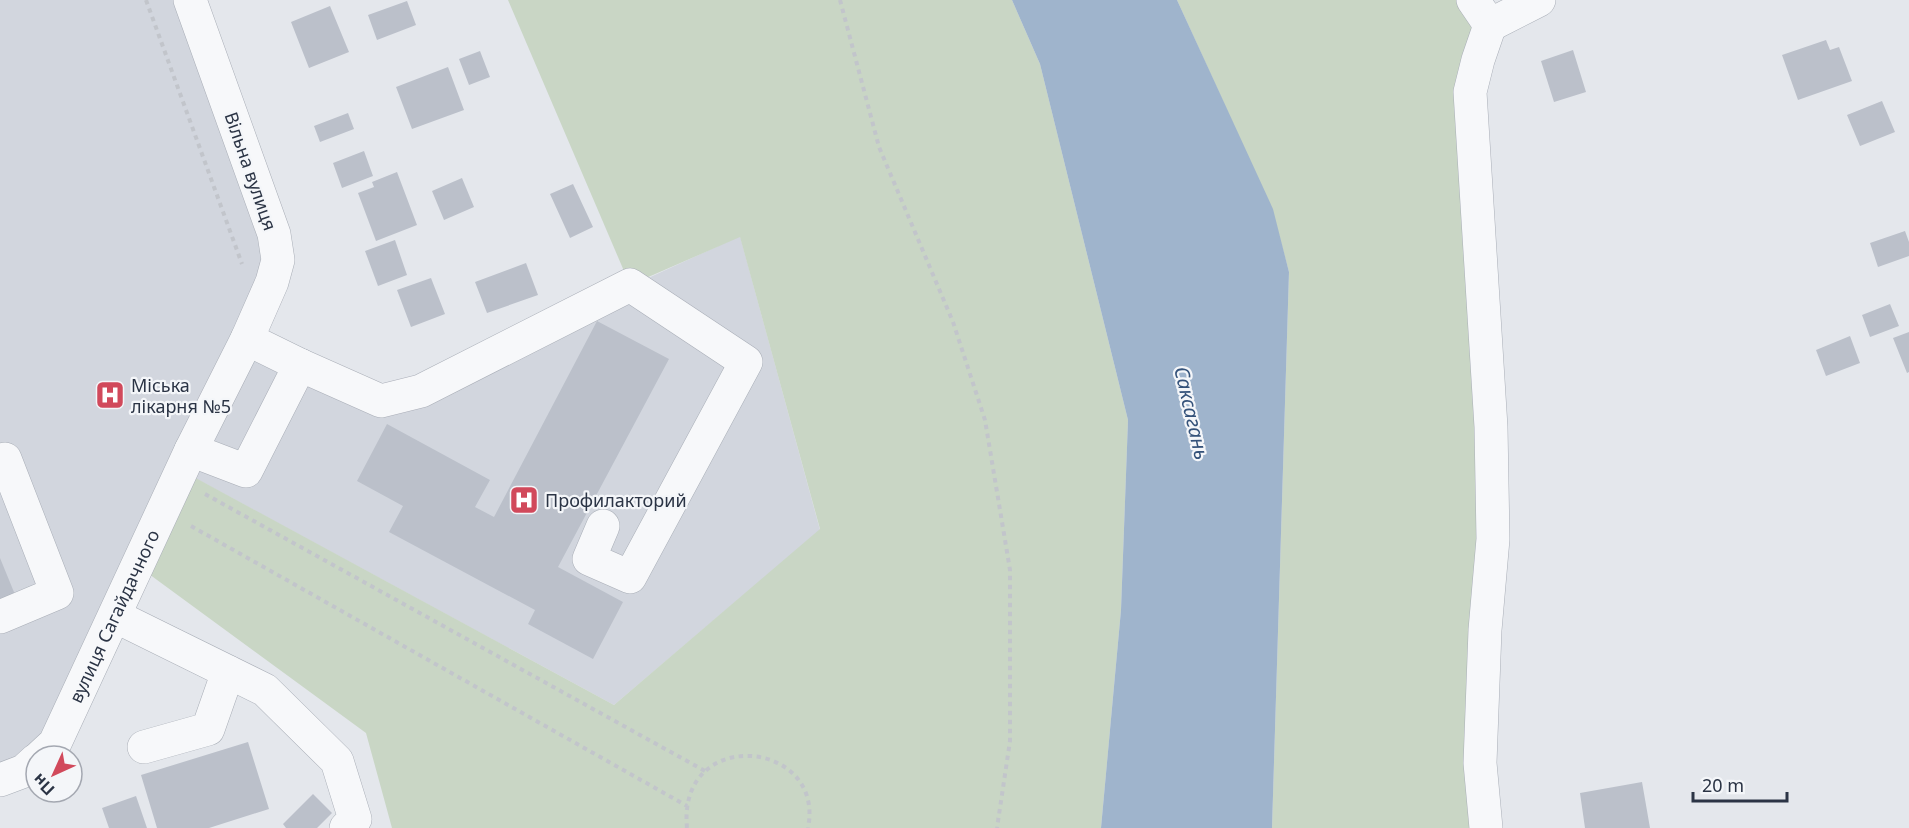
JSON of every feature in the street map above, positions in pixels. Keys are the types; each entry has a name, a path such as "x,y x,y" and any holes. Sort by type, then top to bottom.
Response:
{"street":[{"name":"Вільна вулиця","path":"184,466 247,339 272,282 278,260 274,234 190,0"},
{"path":"1486,828 1480,763 1485,630 1493,539 1491,427 1470,92 1478,60 1481,13 1539,0"},
{"path":"247,339 381,401 422,391 630,285 746,362 630,578 589,559 603,526"},
{"path":"184,466 246,471 300,365"},
{"path":"0,617 57,593 2,456"},
{"name":"вулиця Сагайдачного","path":"55,744 184,466"},
{"path":"115,616 265,690 337,761 355,819 346,828"},
{"path":"144,747 208,729 228,672"},
{"path":"0,780 24,771"}],"path":[{"path":"146,0 245,273"},
{"path":"840,0 879,147 953,322 985,420 1010,570 1010,741 997,828"},
{"path":"184,466 705,771"},
{"path":"164,510 687,806"},
{"path":"687,828 687,806 690,793 705,771 726,758 749,754 772,759 792,773 806,793 810,816 808,828"}],"shaded area":[{"path":"0,0 190,0 274,234 247,339 380,401 740,236 820,530 614,705 182,471 55,743 24,744 24,764 0,780"}],"green space":[{"path":"508,0 1012,0 1040,64 1128,420 1121,610 1101,828 392,828 366,733 138,566 181,470 614,705 820,529 740,237 630,285"},
{"path":"1177,0 1473,0 1478,60 1486,828 1272,828 1289,272 1272,209"}],"water":[{"name":"Саксагань","path":"1012,0 1177,0 1273,209 1289,272 1272,828 1101,828 1121,610 1128,420 1040,64"}],"building":[{"path":"407,1 416,25 377,40 368,15"},
{"path":"330,6 349,52 309,68 291,22"},
{"path":"1826,40 1830,50 1839,47 1852,81 1798,100 1782,55"},
{"path":"1573,50 1586,92 1554,102 1541,61"},
{"path":"480,51 490,77 469,85 459,59"},
{"path":"448,67 464,110 412,129 396,87"},
{"path":"1882,101 1895,132 1860,146 1847,115"},
{"path":"348,113 354,129 320,142 314,126"},
{"path":"364,151 373,176 342,188 333,163"},
{"path":"397,172 417,225 376,241 358,193 374,187 372,182"},
{"path":"462,178 474,207 444,220 432,191"},
{"path":"573,184 593,227 570,238 550,194"},
{"path":"1905,231 1909,242 1909,256 1878,267 1870,243"},
{"path":"395,240 407,275 378,286 365,251"},
{"path":"526,263 538,295 487,313 475,282"},
{"path":"431,278 445,314 411,327 397,290"},
{"path":"1890,304 1899,326 1870,337 1862,315"},
{"path":"597,321 669,359 558,567 623,602 593,659 528,624 535,610 389,532 403,506 357,481 387,424 490,480 475,507 494,517"},
{"path":"1909,332 1909,372 1907,373 1893,338"},
{"path":"1850,336 1860,363 1826,376 1816,350"},
{"path":"0,558 16,597 0,604"},
{"path":"248,742 269,809 209,828 157,828 141,775"},
{"path":"1642,782 1650,828 1585,828 1580,793"},
{"path":"313,794 332,813 317,828 286,828 283,824"},
{"path":"136,796 147,828 109,828 102,808"}],"place":[{"name":"Міська лікарня №5","path":"110,395"},
{"name":"Профилакторий","path":"524,500"}]}
